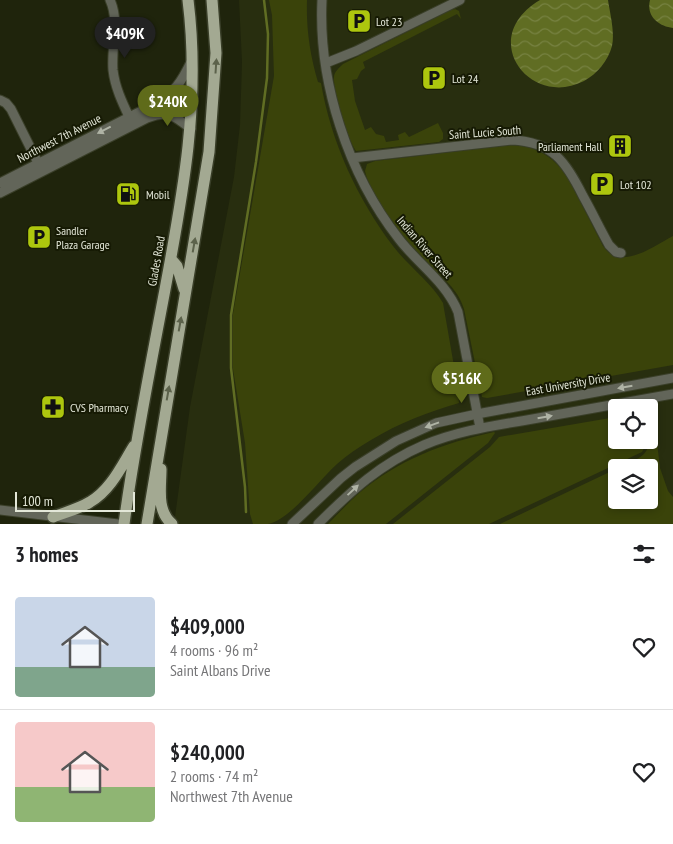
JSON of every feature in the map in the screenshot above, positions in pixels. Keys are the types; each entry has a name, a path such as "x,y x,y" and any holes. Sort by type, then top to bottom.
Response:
{"main road":[{"name":"Glades Road","path":"124,524 171,259 191,129 193,57 188,0"},
{"path":"147,524 209,152 216,53 212,0"},
{"path":"171,259 177,266 186,293"},
{"path":"161,432 161,502 164,513 172,524"},
{"path":"53,517 91,502 100,494 110,484 138,440"}],"street":[{"path":"110,0 115,21 113,70 116,88 131,122"},
{"name":"Indian River Street","path":"322,0 322,30 326,62 338,122 366,188 399,239 443,286 454,302 458,312 480,428"},
{"path":"326,62 356,52 460,0"},
{"name":"Northwest 7th Avenue","path":"131,122 181,83 193,57"},
{"path":"0,100 6,102 11,109 41,167"},
{"name":"Northwest 7th Avenue","path":"0,183 41,167 131,122 161,113 179,119 191,129"},
{"name":"Saint Lucie South","path":"352,158 512,140 536,144 556,154 566,166 608,245 616,252 621,253"},
{"name":"Northwest 7th Avenue","path":"0,193 41,167"},
{"name":"East University Drive","path":"292,524 341,478 380,450 415,432 436,424 476,414 673,378"},
{"path":"318,524 358,485 392,462 444,437 480,428 673,394"},
{"path":"0,510 118,524"}],"shaded area":[{"path":"239,0 673,0 673,524 174,524 190,407 234,177 240,125 242,62"},
{"path":"269,0 307,0 309,41 331,127 347,169 380,228 393,246 432,288 443,303 459,403 414,418 371,440 337,464 286,515 268,524 253,524 250,514 245,443 233,369 233,314 274,76 272,15"},
{"path":"455,9 459,11 461,19 457,14 363,62 365,68 357,79 352,80 355,101 365,130 371,127 376,134 384,136 386,142 399,140 398,135 405,132 409,137 438,123 443,133 443,139 439,142 356,151 352,145 338,104 334,84 336,72 343,64"},
{"path":"510,145 535,149 561,168 566,174 603,246 610,253 618,257 628,257 647,250 673,236 673,365 487,398 482,397 464,309 458,295 400,233 374,194 365,171 367,164 375,161"},
{"path":"608,418 608,449 644,449 642,452 627,459 608,459 608,468 489,524 393,524 490,447 499,437"},
{"path":"494,432 488,443 386,524 328,524 358,494 405,462 439,447"},
{"path":"658,449 660,468 668,491 673,497 673,524 500,524 608,473 608,509 658,509 658,459 637,459 647,450"}],"water":[{"path":"540,0 608,0 613,29 612,46 608,57 601,66 584,81 564,87 545,86 529,78 518,65 512,50 512,33 521,16"},
{"path":"650,0 673,0 673,28 663,25 654,19 650,11"}],"waterway":[{"path":"246,512 245,487 231,368 231,315 256,162 267,78 268,34 264,0"}],"place":[{"name":"Lot 23","path":"359,21"},
{"name":"Lot 24","path":"434,78"},
{"name":"Parliament Hall","path":"620,146"},
{"name":"Lot 102","path":"602,184"},
{"name":"Mobil","path":"128,194"},
{"name":"Sandler Plaza Garage","path":"39,237"},
{"name":"CVS Pharmacy","path":"53,407"}]}
